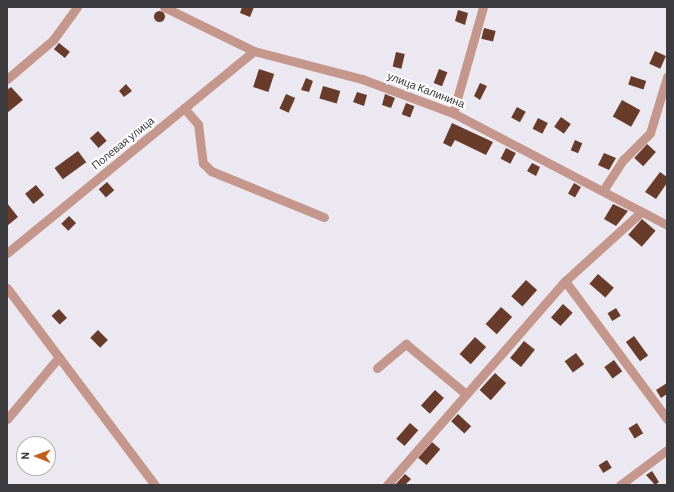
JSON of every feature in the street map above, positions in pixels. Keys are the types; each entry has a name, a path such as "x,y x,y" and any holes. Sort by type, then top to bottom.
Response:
{"street":[{"path":"7,78 53,40 77,7"},
{"name":"улица Калинина","path":"164,7 254,51 362,79 453,113 604,190 640,213 667,225"},
{"path":"453,113 484,7"},
{"name":"Полевая улица","path":"7,253 254,51"},
{"path":"604,190 623,160 650,133 667,77"},
{"path":"184,108 198,124 203,163 211,171 324,217"},
{"path":"387,485 565,281 640,213"},
{"path":"565,281 667,419"},
{"path":"7,288 155,485"},
{"path":"376,368 406,344 466,394"},
{"path":"7,419 59,357"},
{"path":"620,485 667,450"}],"building":[{"path":"242,7 254,7 250,17 240,13"},
{"path":"458,10 468,13 465,25 455,21"},
{"path":"157,11 161,11 163,12 163,20 157,21 154,18 154,14"},
{"path":"484,28 496,31 493,42 481,39"},
{"path":"59,43 70,52 65,58 54,49"},
{"path":"655,51 666,56 660,69 649,64"},
{"path":"396,52 405,54 401,69 393,67"},
{"path":"259,69 274,74 268,92 253,87"},
{"path":"439,69 447,72 442,86 434,83"},
{"path":"631,76 646,81 643,90 628,85"},
{"path":"306,78 313,81 309,92 301,90"},
{"path":"480,83 487,86 480,100 474,96"},
{"path":"126,84 132,91 124,97 119,91"},
{"path":"323,86 340,91 337,103 319,98"},
{"path":"11,87 23,100 7,113 7,90"},
{"path":"357,92 367,95 364,106 353,102"},
{"path":"286,94 295,98 289,113 279,109"},
{"path":"385,94 395,98 391,108 382,105"},
{"path":"622,100 640,110 631,127 613,117"},
{"path":"406,103 414,106 410,117 402,114"},
{"path":"517,107 526,112 520,122 511,117"},
{"path":"561,117 571,124 564,134 554,127"},
{"path":"538,118 548,123 542,134 533,129"},
{"path":"452,123 493,142 486,155 455,140 451,147 443,143"},
{"path":"98,131 107,141 99,148 90,138"},
{"path":"575,140 582,143 578,153 571,150"},
{"path":"647,144 656,152 643,166 634,158"},
{"path":"506,148 516,153 510,164 501,159"},
{"path":"78,151 86,162 63,179 55,168"},
{"path":"604,153 616,158 609,170 598,165"},
{"path":"532,163 540,167 536,176 527,171"},
{"path":"660,172 667,177 667,183 656,199 645,192"},
{"path":"107,182 114,190 106,198 99,189"},
{"path":"574,183 581,187 575,197 568,193"},
{"path":"36,185 44,195 33,204 25,194"},
{"path":"7,203 18,217 7,226"},
{"path":"613,204 628,211 616,226 604,219"},
{"path":"69,216 76,223 68,231 61,224"},
{"path":"642,219 656,231 642,247 628,235"},
{"path":"598,274 614,288 605,298 589,284"},
{"path":"526,280 537,290 522,306 511,296"},
{"path":"563,304 573,313 561,326 551,317"},
{"path":"501,307 512,317 497,334 486,324"},
{"path":"616,308 621,316 612,321 608,313"},
{"path":"59,309 67,318 60,325 52,316"},
{"path":"98,330 108,340 100,348 90,338"},
{"path":"634,336 648,355 640,361 626,342"},
{"path":"475,337 486,347 471,364 460,354"},
{"path":"524,341 535,350 521,367 510,358"},
{"path":"576,353 584,364 573,373 565,361"},
{"path":"614,360 622,371 613,378 604,367"},
{"path":"495,373 506,383 491,400 480,390"},
{"path":"667,383 667,394 661,398 656,390"},
{"path":"435,390 444,398 430,414 421,406"},
{"path":"458,414 471,426 464,434 451,421"},
{"path":"410,423 418,430 405,446 396,439"},
{"path":"637,423 643,433 635,438 628,428"},
{"path":"432,442 440,449 427,465 418,458"},
{"path":"607,460 612,468 603,473 599,465"},
{"path":"652,471 659,482 655,485 646,475"},
{"path":"405,474 411,479 405,485 395,485"}]}
